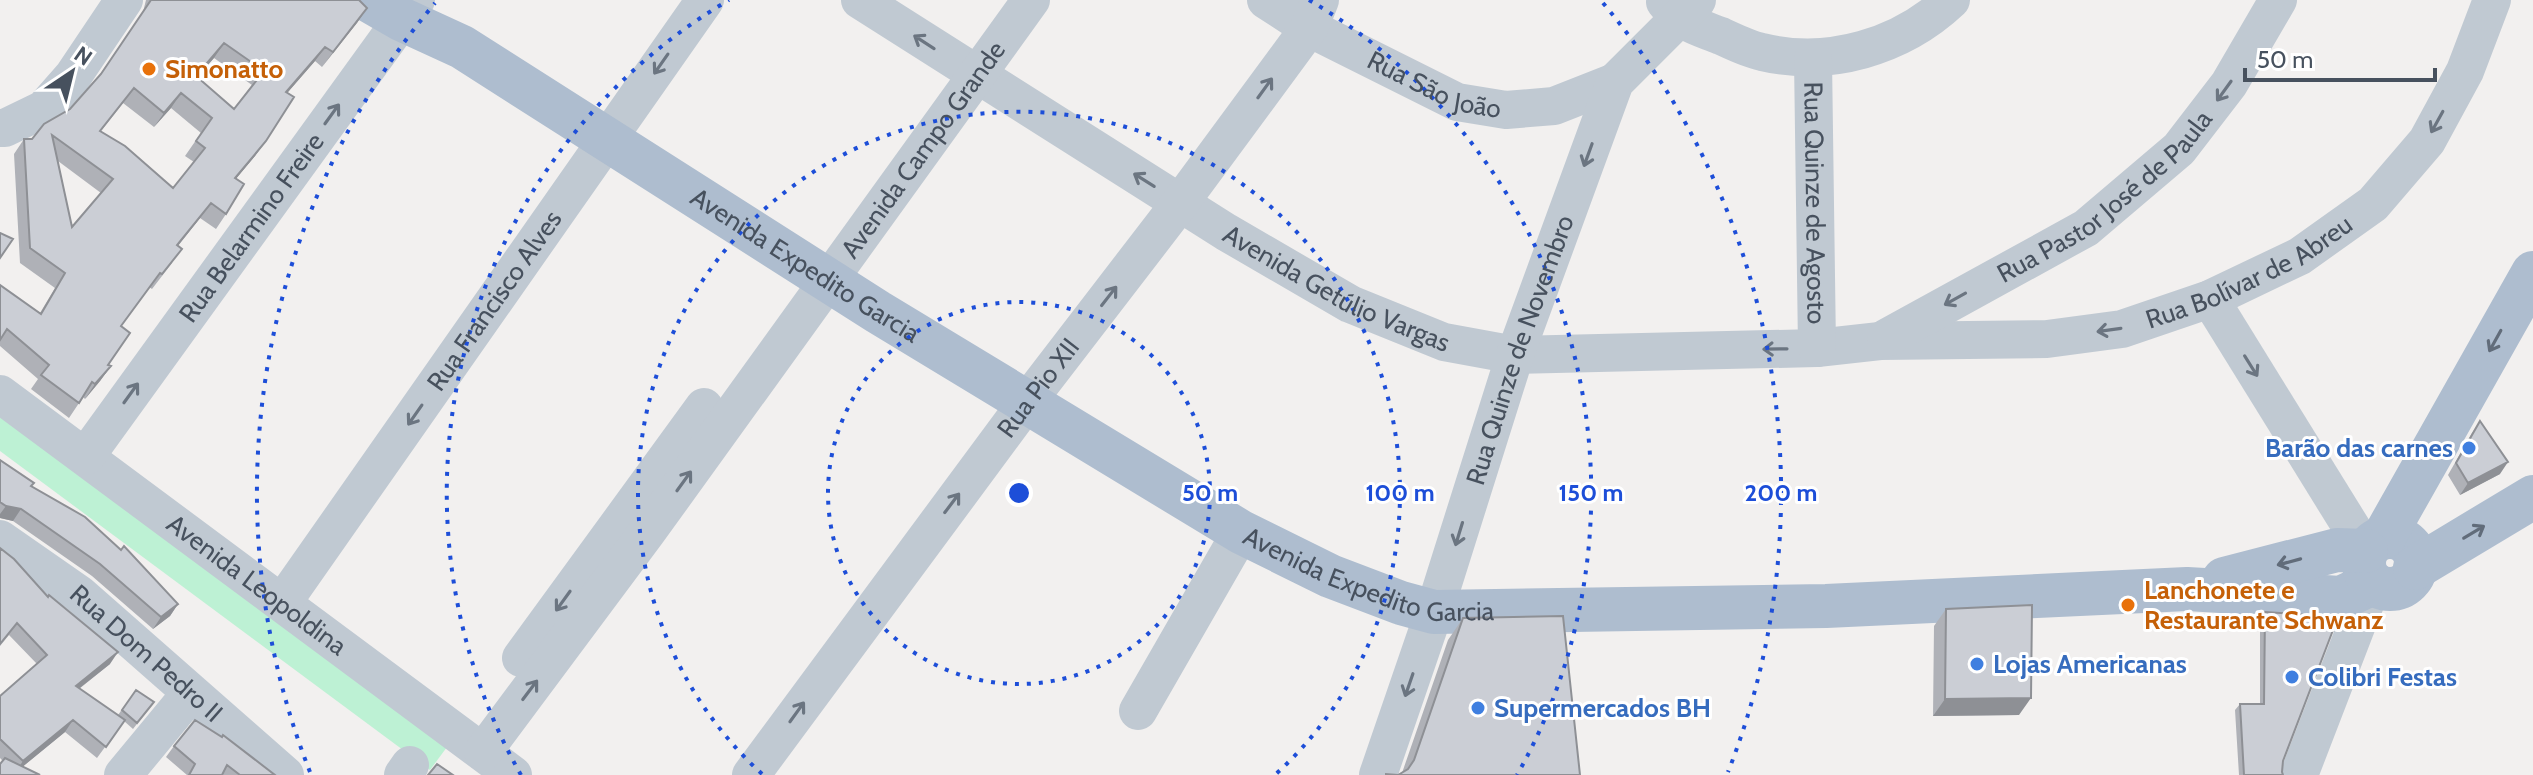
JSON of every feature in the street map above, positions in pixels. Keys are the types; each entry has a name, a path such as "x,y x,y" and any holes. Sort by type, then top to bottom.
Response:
{"main road":[{"name":"Avenida Expedito Garcia","path":"395,6 818,273 1241,532 1330,576 1401,603 1434,612 1826,606 2187,589 2337,550 2374,557"},
{"path":"2374,557 2533,273"},
{"path":"2374,557 2398,538 2408,544 2415,557 2415,568 2533,497"}],"street":[{"path":"0,128 44,109 73,76 124,0"},
{"name":"Rua Francisco Alves","path":"283,602 705,0"},
{"name":"Avenida Getúlio Vargas","path":"860,0 1180,203 1350,304 1444,342 1515,355 1817,348 1880,341"},
{"name":"Avenida Campo Grande","path":"967,70 1003,0"},
{"name":"Avenida Campo Grande","path":"473,745 967,70 1031,0"},
{"name":"Rua São João","path":"1266,0 1314,14 1457,102 1506,110 1554,106 1615,82"},
{"path":"1679,6 1760,52 1813,59 1854,53 1894,38 1934,16 1951,0"},
{"name":"Rua Pastor José de Paula","path":"1880,341 2086,228 2179,149 2229,84 2278,0"},
{"name":"Rua Bolívar de Abreu","path":"1880,341 2047,339 2122,329 2210,299 2300,256 2373,204 2427,141 2465,71 2492,0"},
{"name":"Rua Belarmino Freire","path":"86,456 395,6"},
{"name":"Rua Quinze de Novembro","path":"1378,775 1434,612 1515,355 1615,82 1679,6"},
{"name":"Rua Pio XII","path":"751,775 1027,402 1180,203 1314,14"},
{"name":"Rua Quinze de Agosto","path":"1813,59 1817,348"},
{"path":"2210,299 2374,557 2299,775"},
{"name":"Avenida Leopoldina","path":"0,394 513,775"},
{"path":"1138,711 1241,532"},
{"name":"Rua Dom Pedro II","path":"0,539 79,594 285,775"},
{"path":"123,775 190,694"}],"green space":[{"path":"0,414 450,743 430,770 0,451"}],"building":[{"path":"151,0 359,0 367,8 333,52 325,47 286,92 294,97 266,141 235,178 244,184 226,214 211,203 177,245 182,249 121,326 130,333 108,365 111,366 95,384 92,382 79,403 41,375 49,365 7,329 0,340 0,285 41,314 65,273 30,248 24,139 32,139 44,124 70,109 101,74","holes":["224,43 264,71 234,109 196,76","134,88 164,113 181,93 212,118 196,141 205,148 173,188 125,146 100,131","52,135 113,179 72,227"]},
{"path":"0,233 13,239 0,258"},
{"path":"2480,421 2508,462 2468,483 2456,463"},
{"path":"0,460 34,483 31,486 85,517 121,550 124,546 178,604 161,617 100,564 21,509 0,502"},
{"path":"0,548 48,597 118,652 76,686 125,720 106,747 73,720 23,761 0,739 0,696 47,655 17,623 0,644"},
{"name":"Lojas Americanas","path":"2032,605 2031,698 1945,699 1946,609"},
{"name":"Colibri Festas","path":"2265,612 2338,617 2283,761 2283,775 2244,775 2240,704 2264,704"},
{"name":"Supermercados BH","path":"1563,616 1580,775 1398,775 1408,769 1414,760 1463,618"},
{"path":"136,690 154,702 137,723 122,710"},
{"path":"195,720 223,735 275,775 240,775 227,765 222,775 189,775 195,764 174,746"},
{"path":"5,758 40,775 0,775 0,764"},
{"path":"437,764 453,775 428,775"}],"place":[{"name":"Simonatto","path":"149,69"},
{"name":"Barão das carnes","path":"2469,448"},
{"name":"Lanchonete e Restaurante Schwanz","path":"2128,605"},
{"name":"Lojas Americanas","path":"1977,664"},
{"name":"Colibri Festas","path":"2292,677"},
{"name":"Supermercados BH","path":"1478,708"}]}
